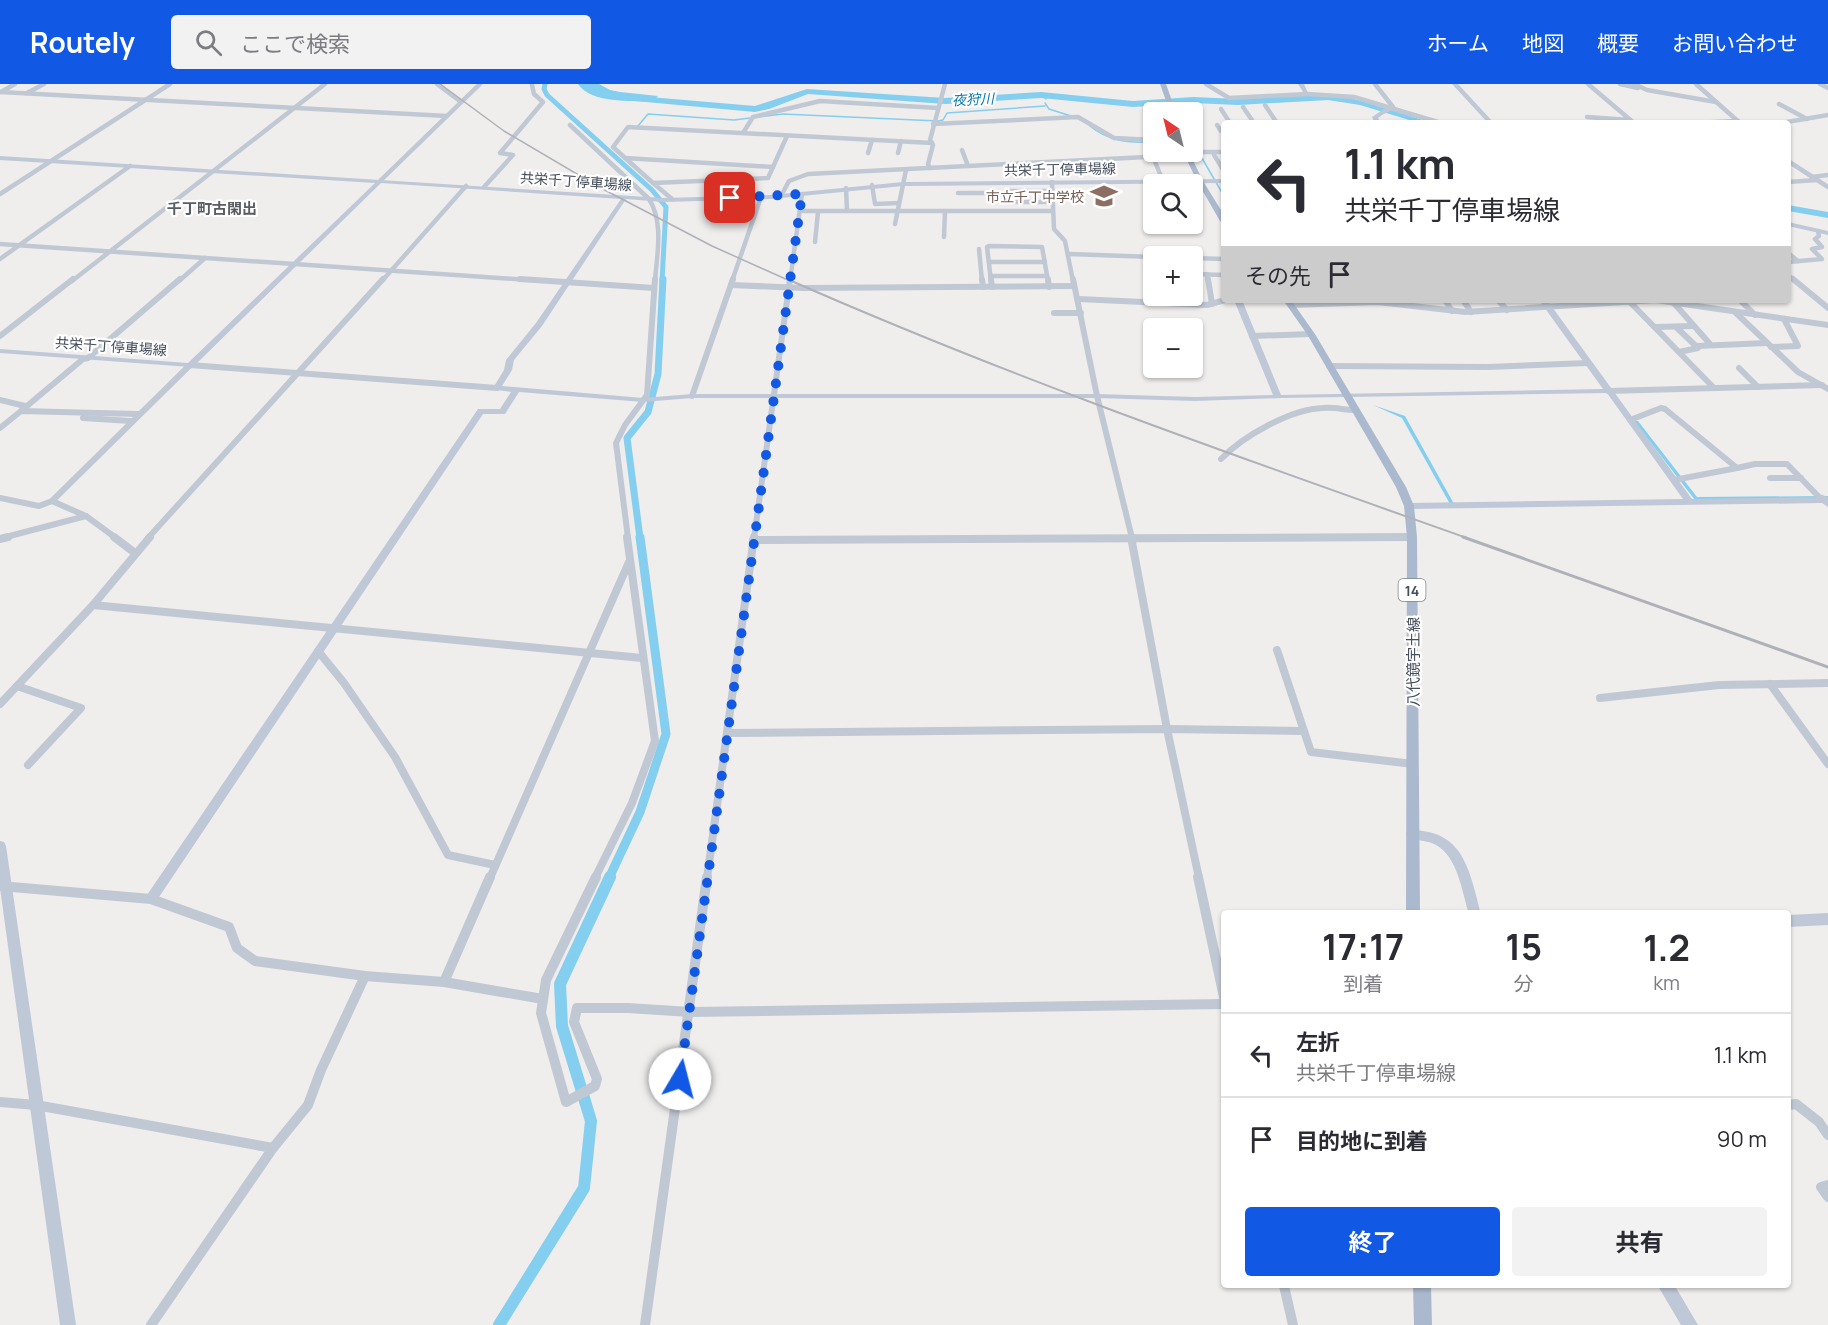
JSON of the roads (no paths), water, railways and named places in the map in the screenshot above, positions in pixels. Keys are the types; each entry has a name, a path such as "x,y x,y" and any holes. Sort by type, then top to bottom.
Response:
{"main road":[{"path":"1163,84 1170,102"},
{"path":"1203,183 1221,215"},
{"name":"八代鏡宇土線","path":"1289,303 1311,334 1386,460 1409,506 1412,537 1413,910"},
{"path":"1422,1288 1423,1325"}],"street":[{"path":"15,84 0,92 447,116"},
{"path":"26,94 44,84"},
{"path":"0,195 170,84"},
{"path":"0,336 325,84"},
{"path":"437,84 461,102"},
{"path":"0,498 39,507 52,501 138,414 480,84"},
{"path":"930,168 928,164 932,143 930,140 945,84"},
{"path":"1206,84 1229,98 1307,94 1354,97 1431,120"},
{"path":"1300,84 1307,94"},
{"path":"1375,84 1392,108"},
{"path":"1455,84 1488,120"},
{"path":"1588,84 1630,120"},
{"path":"1620,84 1716,102"},
{"path":"1634,84 1639,88"},
{"path":"1696,84 1737,120"},
{"path":"1820,84 1828,88"},
{"path":"484,188 513,155 500,153 543,102 534,94 532,85"},
{"path":"743,133 752,119 820,101 938,107"},
{"path":"1779,104 1809,120"},
{"path":"1265,105 1275,120"},
{"path":"1243,107 1252,120"},
{"path":"1377,120 1376,117 1392,108"},
{"path":"1221,109 1228,120"},
{"path":"1791,122 1828,115"},
{"path":"934,121 1074,117 1113,138 1143,140"},
{"path":"1587,117 1614,120"},
{"path":"570,125 620,169 649,199 659,224 647,395 625,425 616,443 629,561 655,741 632,803 546,980 541,1013 566,1102 595,1086 597,1079 574,1022 577,1008 628,1008 690,1012 1221,1004"},
{"path":"1217,125 1221,131"},
{"path":"672,200 613,147 628,127 932,143"},
{"path":"653,183 768,178 788,136"},
{"path":"868,153 872,140"},
{"path":"898,153 901,141"},
{"path":"962,150 968,166"},
{"path":"1131,151 1134,157"},
{"path":"1203,152 1221,152"},
{"path":"1214,155 1221,162"},
{"path":"781,196 789,182 800,176 1143,157"},
{"name":"共栄千丁停車場線","path":"0,158 663,200 781,196 873,185 1143,181"},
{"path":"626,158 773,167"},
{"path":"1791,163 1828,187"},
{"path":"0,259 130,166"},
{"path":"895,224 906,170"},
{"path":"1791,182 1828,176"},
{"name":"共栄千丁停車場線","path":"1203,181 1221,181"},
{"path":"1052,182 1054,230 1065,241 1069,254 1097,396 1132,539 1167,729 1221,983"},
{"path":"980,183 981,193"},
{"path":"873,185 875,204 899,203"},
{"path":"0,704 93,605 135,553 300,373 388,271 466,186"},
{"path":"846,188 847,211"},
{"path":"1052,190 1007,191 1009,202 1052,202"},
{"path":"958,193 993,193"},
{"path":"645,1325 802,194"},
{"path":"497,388 508,370 510,360 568,282 625,197"},
{"path":"692,396 761,197"},
{"path":"944,237 945,211"},
{"path":"800,212 1052,211"},
{"path":"814,242 818,212"},
{"path":"1791,225 1828,233"},
{"path":"1818,231 1819,236 1815,239 1822,247 1812,249 1825,259"},
{"path":"0,244 654,288"},
{"path":"992,287 987,247 1009,246 1042,247 1049,286"},
{"path":"979,249 983,287"},
{"path":"1069,254 1143,257"},
{"path":"1791,255 1798,261"},
{"path":"0,428 83,359 88,358 204,258"},
{"path":"1203,258 1221,259"},
{"path":"1791,262 1825,259"},
{"path":"989,262 1045,262"},
{"path":"1203,274 1221,275"},
{"path":"1207,274 1212,304"},
{"path":"991,276 1047,276"},
{"path":"1791,277 1825,303 1828,309"},
{"path":"731,285 790,288 1074,286"},
{"path":"1078,300 1212,304 1221,301"},
{"path":"190,365 643,400 665,396 1097,396 1195,399 1278,397 1239,303"},
{"path":"1399,303 1471,312 1572,307 1598,303"},
{"path":"1447,303 1452,311"},
{"path":"1465,303 1471,312"},
{"path":"1501,303 1507,310"},
{"path":"1546,303 1689,501"},
{"path":"1569,303 1572,307"},
{"path":"1631,303 1713,387"},
{"path":"1673,303 1710,344"},
{"path":"1699,303 1736,313 1828,325"},
{"path":"1743,303 1755,315"},
{"path":"1054,313 1081,313"},
{"path":"1736,313 1798,372 1825,387"},
{"path":"1680,352 1696,350 1697,346 1710,344 1798,346 1784,319"},
{"path":"1656,327 1692,326"},
{"path":"1676,327 1697,346"},
{"path":"1252,336 1311,334"},
{"name":"共栄千丁停車場線","path":"0,351 190,365"},
{"path":"1329,366 1488,367 1588,363"},
{"path":"1739,368 1758,387"},
{"path":"1284,397 1713,387 1825,387"},
{"path":"151,899 481,411 502,412 516,390"},
{"path":"0,400 22,410 131,421"},
{"path":"1221,459 1257,432 1279,421 1321,407 1356,410"},
{"path":"1630,420 1665,409 1737,468"},
{"path":"22,410 138,414"},
{"path":"1674,480 1755,464 1787,464 1827,502"},
{"path":"1770,478 1801,478"},
{"path":"52,501 86,516 135,553"},
{"path":"1409,506 1689,501 1827,502"},
{"path":"0,539 86,516"},
{"path":"753,540 1412,537"},
{"path":"444,982 629,561"},
{"path":"93,605 642,658"},
{"path":"1276,650 1311,752 1413,764"},
{"path":"318,651 344,683 395,757 448,855 495,865"},
{"path":"1600,698 1719,685 1828,683"},
{"path":"1770,684 1828,764"},
{"path":"17,686 81,708 28,765"},
{"path":"727,732 1167,729 1304,731"},
{"path":"1412,834 1440,842 1451,852 1459,866 1475,910"},
{"path":"0,846 3,886 68,1325"},
{"path":"3,886 151,899 229,927 237,948 255,961 444,982 543,999"},
{"path":"1791,921 1828,919"},
{"path":"151,1325 273,1148 308,1105 321,1070 365,975"},
{"path":"0,1102 36,1105 273,1148"},
{"path":"1791,1105 1796,1104 1810,1113 1828,1135"},
{"path":"1828,1185 1821,1187 1828,1197"},
{"path":"1284,1288 1293,1325"},
{"path":"1667,1288 1690,1325"}],"water":[{"path":"578,84 599,84 610,90 658,96 652,102 612,100 592,95"},
{"path":"1373,405 1405,416 1454,504 1450,504 1402,418"},
{"path":"1634,421 1638,421 1697,497 1828,496 1828,499 1695,500"}],"waterway":[{"path":"545,84 544,89 547,95 652,190 666,207 662,281"},
{"name":"夜狩川","path":"593,84 603,93 613,96 755,109 807,91 945,101 1041,95 1133,104 1193,100 1238,102 1328,97 1361,103 1418,120"},
{"name":"夜狩川","path":"1041,95 1046,99"},
{"path":"1045,103 1049,109 1071,116"},
{"path":"638,126 648,114 734,120 783,114 938,121 943,120 947,113 1045,106"},
{"path":"1090,126 1104,135 1119,140 1143,142"},
{"path":"1203,160 1221,191"},
{"name":"夜狩川","path":"1791,209 1828,215"},
{"path":"640,538 627,438 648,412 658,374 663,279"},
{"path":"609,878 640,812 666,734 640,537"},
{"path":"499,1325 584,1188 591,1121 562,1026 560,984 610,877"}],"railway":[{"path":"440,84 504,131 599,187 712,246 790,281"},
{"path":"787,279 1040,383 1467,538"},
{"path":"1463,537 1828,667"}],"place":[{"name":"市立千丁中学校","path":"1104,196"}],"district":[{"name":"千丁町古閑出","path":"212,208"}]}
